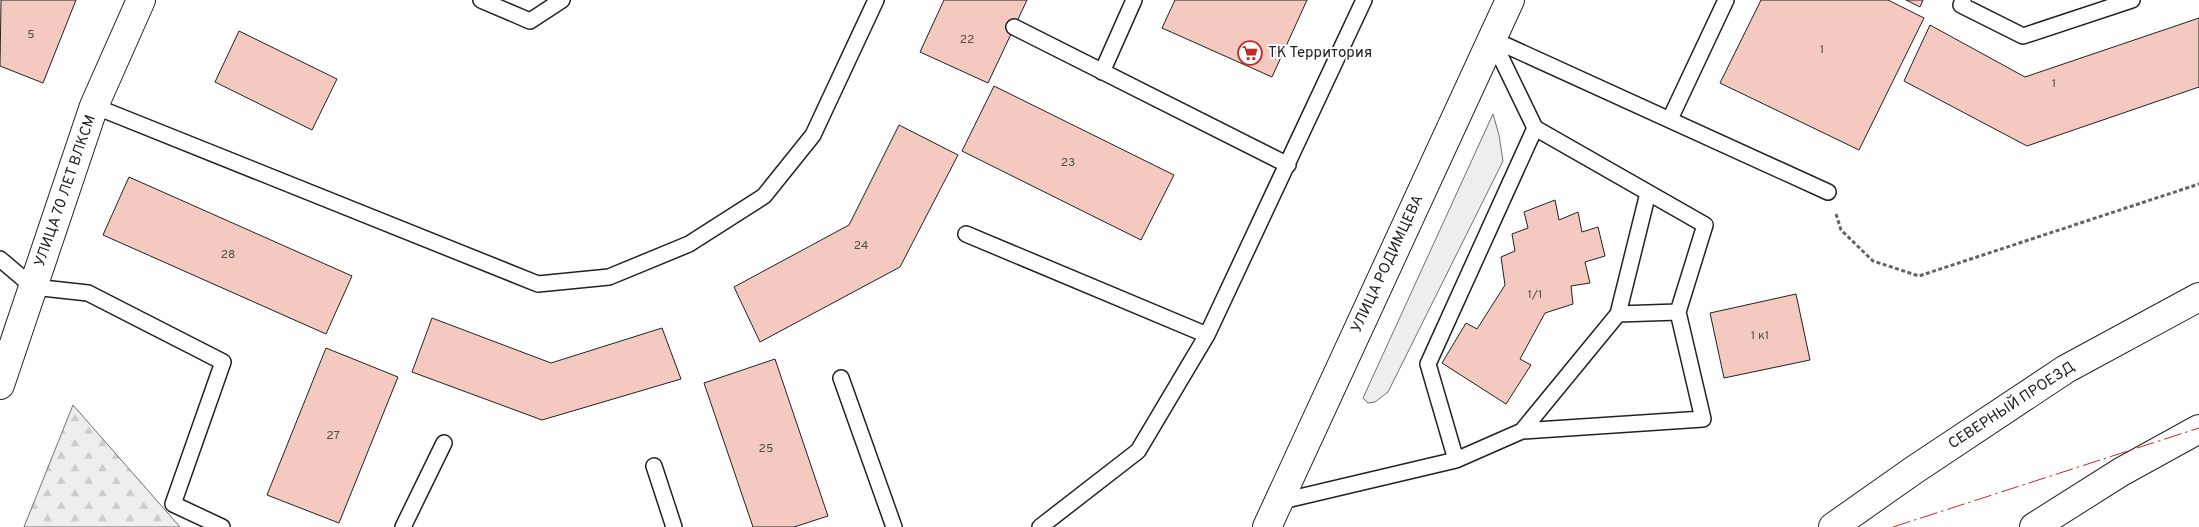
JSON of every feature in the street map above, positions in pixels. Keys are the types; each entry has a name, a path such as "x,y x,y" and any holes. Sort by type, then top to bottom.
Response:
{"main road":[{"name":"УЛИЦА 70 ЛЕТ ВЛКСМ","path":"0,385 94,106 141,0"},
{"name":"УЛИЦА РОДИМЦЕВА","path":"1266,527 1510,0"},
{"name":"СЕВЕРНЫЙ ПРОЕЗД","path":"1833,527 1914,470 2066,369 2199,297"},
{"path":"2034,527 2122,472 2199,429"}],"lane":[{"path":"481,0 530,21 562,0"},
{"path":"94,106 538,284 609,277 689,244 764,196 813,135 876,0"},
{"path":"1102,72 1134,0"},
{"path":"1040,527 1138,451 1207,335 1364,0"},
{"path":"1670,120 1726,0"},
{"path":"1964,0 1960,5 2023,36 2132,0"},
{"path":"1014,27 1288,165"},
{"path":"1492,39 1828,192"},
{"path":"1278,502 1456,460 1522,431 1703,419 1678,312 1705,225 1535,128 1492,39"},
{"path":"1456,460 1428,364 1535,128"},
{"path":"1522,431 1618,314 1648,193"},
{"path":"966,234 1207,335"},
{"path":"0,259 33,287 88,293 223,362 173,504 222,527"},
{"path":"1618,314 1678,312"},
{"path":"841,378 894,527"},
{"path":"403,527 444,443"},
{"path":"654,466 674,527"}],"path":[{"path":"1828,192 1841,230 1873,261 1920,276 2199,184"}],"green space":[{"path":"1493,114 1503,161 1388,392 1375,402 1368,403 1363,398"},
{"path":"73,405 180,527 24,527"}],"building":[{"path":"1,0 76,0 43,83 0,66"},
{"path":"944,0 1027,0 988,83 920,52"},
{"name":"ТК Территория","path":"1175,0 1307,0 1272,77 1162,28"},
{"path":"1761,0 1888,0 1924,18 1859,150 1720,83"},
{"path":"1906,0 1923,0 1920,7"},
{"path":"2199,18 2199,87 2027,146 1904,81 1930,25 2025,77"},
{"path":"239,31 337,79 312,130 215,82"},
{"path":"994,86 1174,175 1141,240 962,151"},
{"path":"899,125 958,155 900,267 760,342 734,287 849,225"},
{"path":"129,177 352,276 326,334 103,235"},
{"path":"1555,200 1559,220 1578,212 1582,232 1598,227 1605,256 1585,262 1590,283 1571,286 1573,304 1545,313 1520,359 1531,365 1506,404 1442,363 1466,323 1477,329 1505,285 1501,257 1515,251 1512,234 1528,228 1524,212"},
{"path":"1796,294 1810,360 1724,378 1710,313"},
{"path":"432,318 551,363 662,328 681,379 542,420 412,372"},
{"path":"326,348 398,377 339,523 267,495"},
{"path":"775,359 828,516 794,527 753,527 704,383"}],"power":[{"path":"1893,527 2199,428"}],"place":[{"name":"ТК Территория","path":"1250,53"}]}
